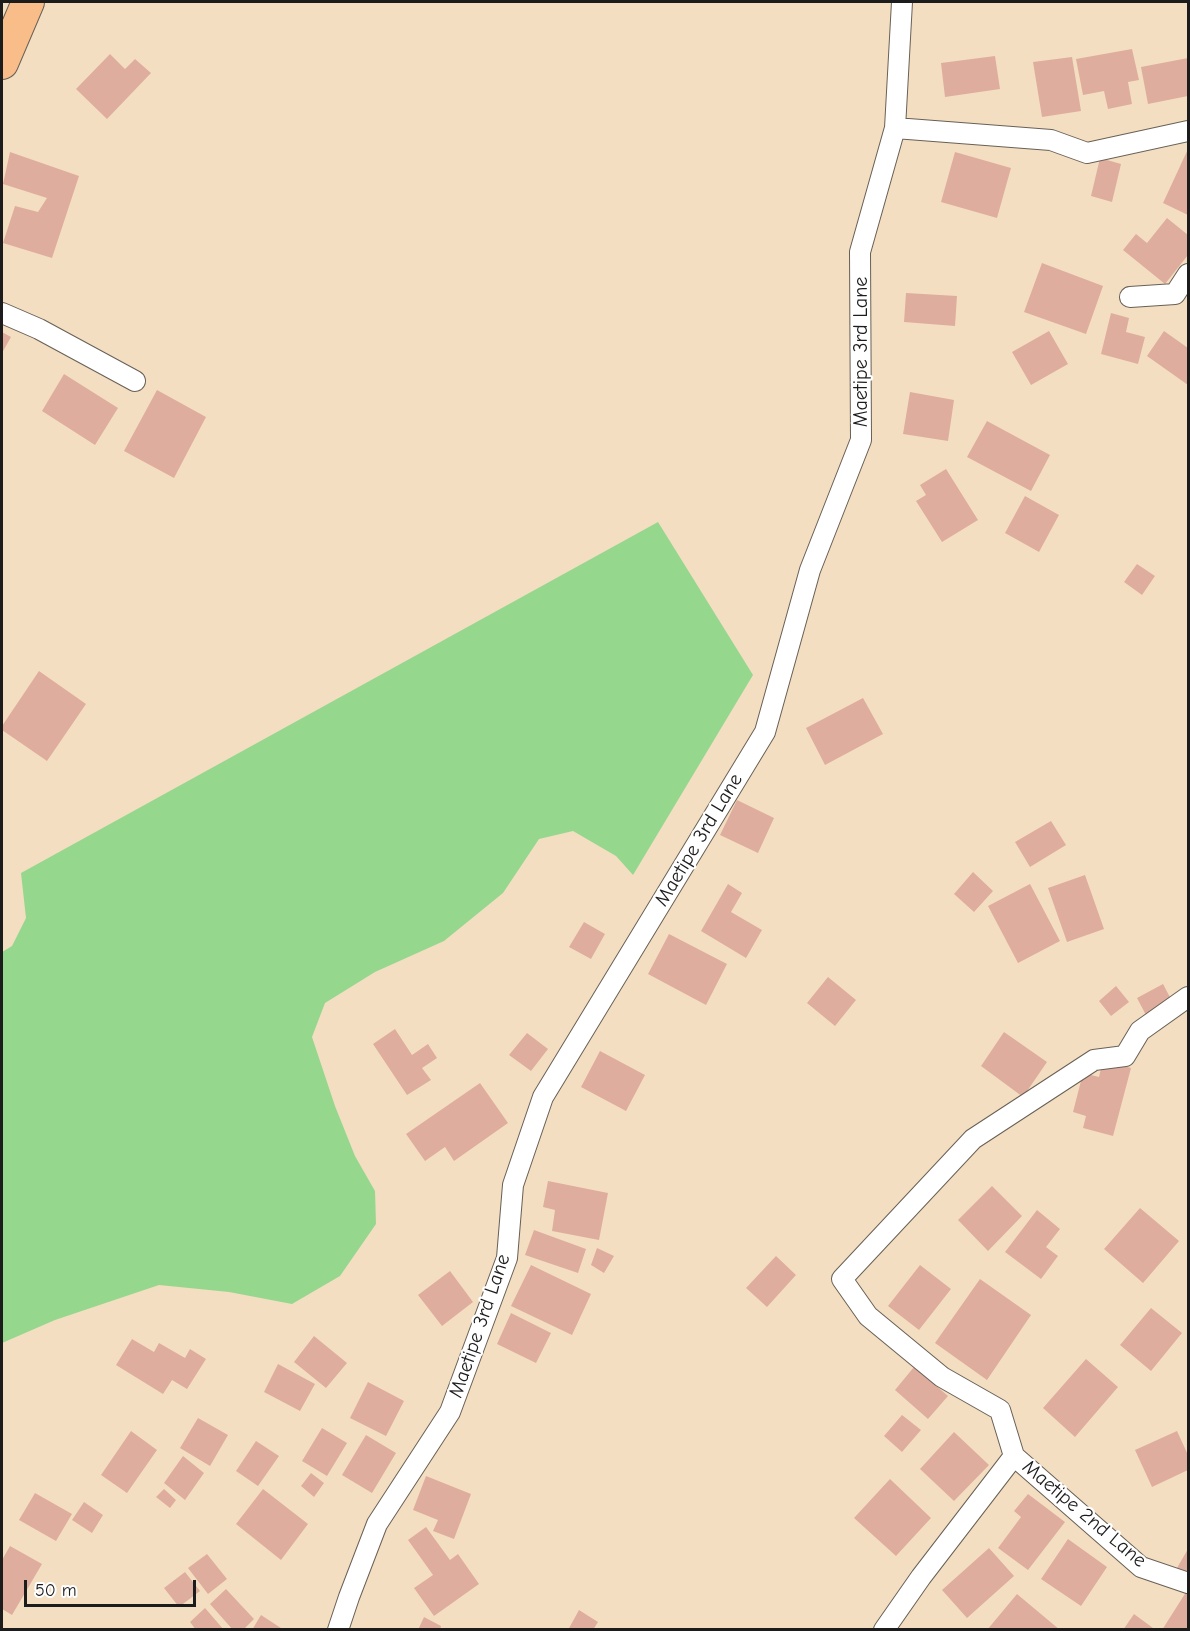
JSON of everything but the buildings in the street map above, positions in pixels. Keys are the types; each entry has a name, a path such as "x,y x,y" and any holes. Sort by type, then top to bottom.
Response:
{"main road":[{"path":"2,63 28,2"}],"street":[{"name":"Maetipe 3rd Lane","path":"338,1629 377,1524 450,1412 507,1258 513,1185 543,1097 765,732 810,570 861,440 861,252 895,128 902,2"},
{"path":"895,128 1051,140 1087,153 1188,132"},
{"path":"1130,297 1175,294 1188,274"},
{"path":"2,313 39,329 135,381"},
{"path":"1014,1456 1000,1410 942,1377 876,1323 868,1316 842,1279 972,1139 1094,1060 1125,1056 1140,1031 1188,997"},
{"name":"Maetipe 2nd Lane","path":"884,1629 1014,1456 1141,1567 1188,1582"}],"green space":[{"path":"658,522 753,675 633,875 616,856 573,831 539,839 503,893 444,941 375,972 325,1003 312,1037 335,1106 355,1156 375,1191 376,1224 340,1276 292,1304 229,1292 159,1285 55,1320 2,1343 2,952 12,946 26,918 21,873"}]}
